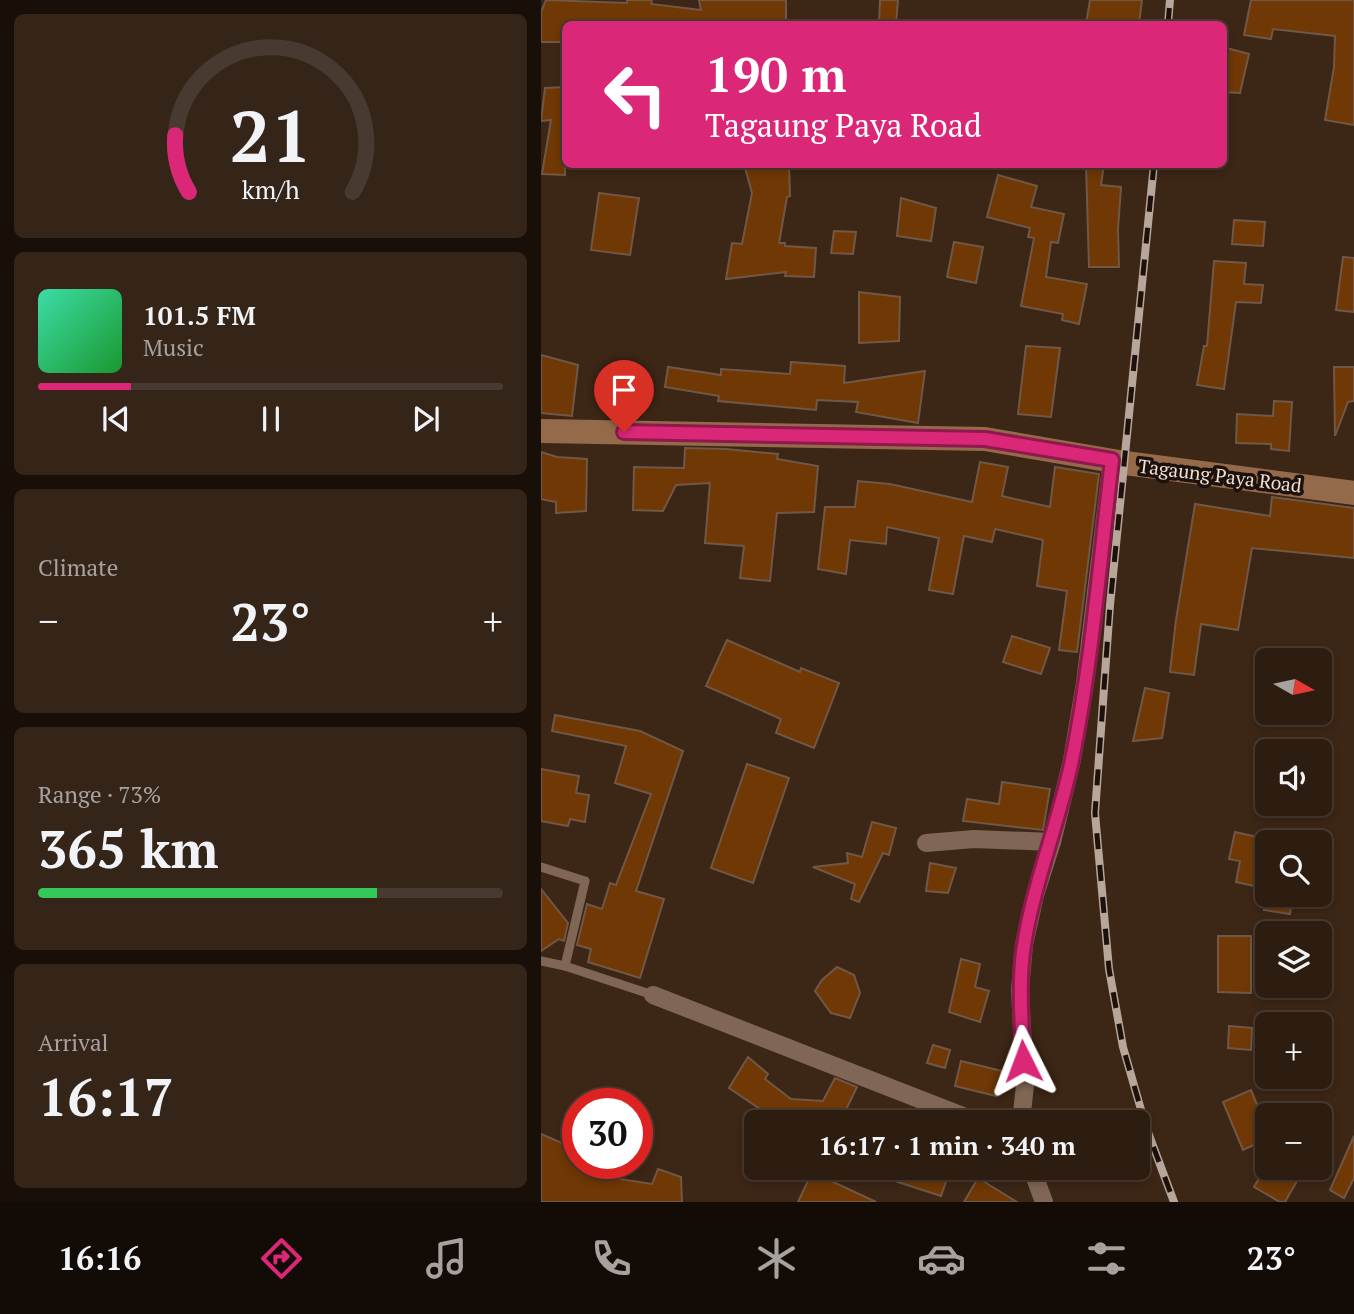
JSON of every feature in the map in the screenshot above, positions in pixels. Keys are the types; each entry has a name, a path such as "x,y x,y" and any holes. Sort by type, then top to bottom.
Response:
{"main road":[{"name":"Tagaung Paya Road","path":"541,431 985,439 1112,460 1354,493"}],"street":[{"path":"1022,1110 1025,1085 1020,990 1024,945 1072,760 1085,683 1112,460"},
{"path":"926,843 974,839 1052,842"},
{"path":"653,995 947,1110"},
{"path":"1036,1180 1044,1202"}],"lane":[{"path":"541,867 585,881 565,966"},
{"path":"541,961 565,966 653,995"}],"building":[{"path":"546,0 627,3 627,0 652,0 651,4 701,10 699,0 786,0 786,21 562,21 562,42 541,42 541,12"},
{"path":"880,0 898,0 896,21 879,21"},
{"path":"1090,0 1142,0 1139,21 1086,21"},
{"path":"1251,0 1354,0 1354,125 1325,120 1334,67 1335,36 1273,29 1271,39 1244,35"},
{"path":"1227,48 1249,54 1240,93 1227,92"},
{"path":"562,87 562,168 565,168 565,175 542,174 551,120 541,121 545,88"},
{"path":"745,168 789,168 790,196 787,197 779,243 785,243 785,246 816,248 814,277 785,276 786,272 726,279 732,243 742,244 752,193"},
{"path":"1086,168 1103,168 1101,185 1121,187 1119,267 1089,267"},
{"path":"998,175 1037,186 1031,207 1064,214 1058,243 1051,242 1046,277 1087,284 1079,324 1062,320 1063,314 1021,306 1034,238 1028,237 1030,228 987,217"},
{"path":"599,193 639,198 630,255 591,250"},
{"path":"901,198 936,208 931,241 897,236"},
{"path":"1234,220 1265,222 1263,246 1232,244"},
{"path":"834,231 856,232 853,254 831,253"},
{"path":"954,242 983,247 976,283 947,277"},
{"path":"1343,257 1354,258 1354,312 1336,310"},
{"path":"1214,261 1246,263 1244,284 1263,285 1261,303 1236,302 1224,389 1197,385 1204,346 1207,346"},
{"path":"859,292 900,297 899,341 859,343"},
{"path":"1026,346 1060,348 1051,417 1018,414"},
{"path":"541,355 578,365 572,416 541,413"},
{"path":"791,362 845,366 844,383 925,371 918,423 856,412 858,402 817,400 816,410 718,401 719,396 665,387 668,367 721,375 721,369 790,374"},
{"path":"1334,367 1354,367 1354,401 1348,402 1335,436"},
{"path":"1274,401 1292,402 1289,451 1271,449 1271,444 1236,443 1237,414 1273,416"},
{"path":"685,448 778,454 777,459 818,466 814,512 777,513 770,581 740,578 744,546 705,543 710,483 676,485 663,511 633,510 634,467 684,468"},
{"path":"541,452 557,457 587,459 586,511 556,513 556,502 541,499"},
{"path":"980,462 1008,467 1002,496 1050,507 1055,467 1099,474 1077,652 1059,650 1067,591 1037,586 1043,540 995,529 992,542 964,536 953,594 929,590 939,538 887,527 886,544 850,540 846,574 818,569 825,507 855,507 858,481 890,484 972,502"},
{"path":"1272,497 1354,508 1354,558 1252,548 1238,630 1201,624 1194,675 1170,672 1195,504 1270,516"},
{"path":"1012,636 1050,648 1041,674 1003,662"},
{"path":"727,640 800,672 801,668 839,683 814,748 776,733 781,719 706,686"},
{"path":"1145,688 1169,693 1162,738 1133,741"},
{"path":"555,715 640,731 683,751 636,891 664,899 640,978 588,962 591,949 577,945 587,904 602,909 610,883 616,885 651,794 615,783 626,746 552,731"},
{"path":"747,764 789,778 753,883 711,868"},
{"path":"541,769 579,776 576,793 589,795 585,822 570,819 568,826 541,821"},
{"path":"1002,782 1050,789 1043,830 963,821 967,799 999,804"},
{"path":"872,822 896,828 889,855 883,853 859,902 851,899 855,884 813,867 848,863 847,853 862,857"},
{"path":"1235,832 1255,836 1255,886 1236,882 1240,861 1229,859"},
{"path":"930,863 956,868 948,893 926,891"},
{"path":"541,889 568,923 564,941 559,939 541,951"},
{"path":"1265,907 1291,907 1290,914 1264,910"},
{"path":"1218,936 1251,936 1251,993 1218,992"},
{"path":"961,959 980,964 975,987 989,991 980,1022 949,1012"},
{"path":"837,967 854,975 860,993 850,1018 831,1013 815,991 822,980"},
{"path":"1229,1026 1252,1028 1251,1050 1228,1048"},
{"path":"933,1045 950,1050 945,1068 927,1063"},
{"path":"748,1057 768,1074 765,1079 791,1099 823,1101 835,1078 857,1087 846,1110 761,1110 729,1088"},
{"path":"961,1061 1002,1071 996,1096 955,1086"},
{"path":"1251,1090 1256,1103 1255,1144 1243,1150 1223,1102"},
{"path":"541,1134 562,1143 562,1179 620,1179 652,1184 658,1169 681,1177 682,1202 541,1202"},
{"path":"1354,1136 1354,1178 1344,1198 1330,1190"},
{"path":"808,1180 829,1180 876,1202 798,1202"},
{"path":"892,1180 947,1180 941,1196"},
{"path":"977,1180 981,1180 1017,1202 964,1202"},
{"path":"1258,1180 1298,1180 1285,1202 1280,1202 1254,1187"}],"railway":[{"path":"1168,21 1170,0"},
{"path":"1154,168 1110,605 1095,813 1109,969 1123,1047 1146,1127 1174,1202"}],"route":[{"path":"624,432 985,439 1112,460 1085,683 1072,760 1024,945 1020,990 1023,1061"}]}
